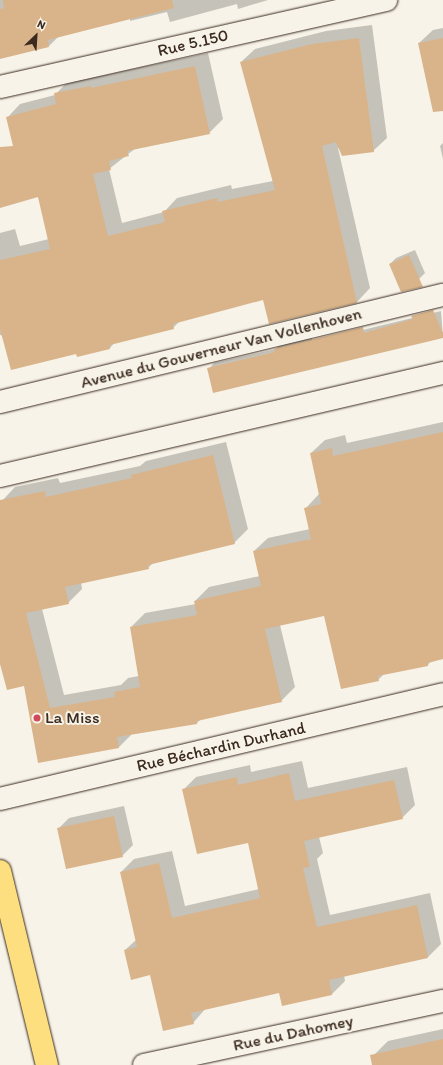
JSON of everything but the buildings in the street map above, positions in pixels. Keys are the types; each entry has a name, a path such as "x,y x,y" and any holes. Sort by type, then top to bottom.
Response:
{"main road":[{"path":"0,871 47,1065"}],"street":[{"name":"Rue 5.150","path":"0,87 386,0"},
{"name":"Avenue du Gouverneur Van Vollenhoven","path":"0,402 443,295"},
{"path":"0,476 443,373"},
{"name":"Rue Béchardin Durhand","path":"0,800 443,694"},
{"name":"Rue du Dahomey","path":"144,1065 443,1001"}],"place":[{"name":"La Miss","path":"37,718"}]}
